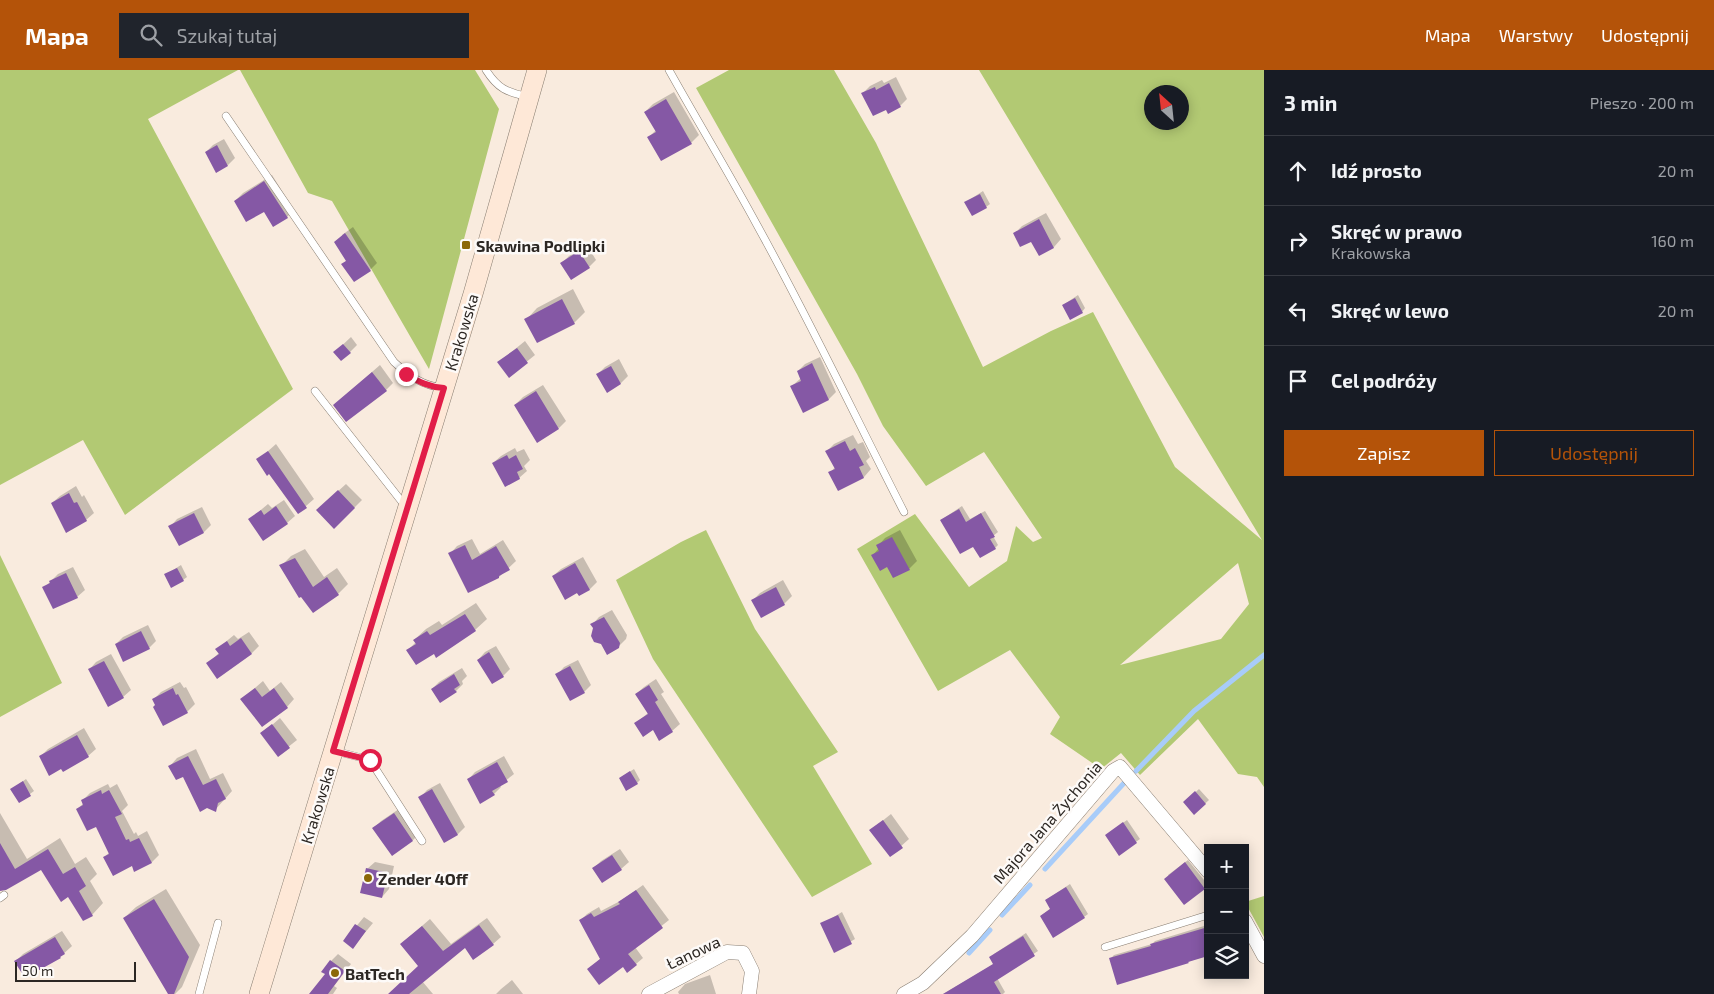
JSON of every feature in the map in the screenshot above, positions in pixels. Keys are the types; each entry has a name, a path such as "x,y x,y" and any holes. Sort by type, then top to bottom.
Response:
{"main road":[{"name":"Krakowska","path":"259,994 408,509 537,70"}],"street":[{"name":"Majora Jana Żychonia","path":"904,994 923,983 972,936 1113,770 1120,767 1204,866"},
{"path":"1249,928 1264,956"},
{"name":"Łanowa","path":"649,994 726,952 743,953 752,971 749,994"}],"lane":[{"path":"486,70 500,88 530,98"},
{"path":"669,70 762,234 830,363 850,407 904,512"},
{"path":"226,116 394,362 406,374 418,382 432,387 444,388"},
{"path":"316,391 408,509"},
{"path":"333,751 370,760 422,841"},
{"path":"1105,947 1204,916"},
{"path":"199,994 218,923"}],"green space":[{"path":"0,70 238,70 148,119 293,389 125,515 83,440 0,485"},
{"path":"240,70 475,70 499,109 429,369 332,201 308,193"},
{"path":"729,70 834,70 876,143 983,367 1051,331 1093,312 1175,467 1262,540 979,70 1264,70 1264,787 1257,777 1238,774 1198,719 1140,775 1121,753 1101,769 1050,734 1060,717 1010,650 938,691 857,549 915,514 969,587 1007,561 1016,526 1033,542 1042,538 984,452 926,486 883,426 857,374 696,88","holes":["1238,563 1249,604 1221,639 1120,665"]},
{"path":"706,530 755,629 838,752 813,766 872,864 812,897 653,659 616,580 681,542"},
{"path":"0,555 62,683 0,717"},
{"path":"1264,896 1264,937 1249,909 1249,901"}],"building":[{"path":"889,83 901,107 888,114 886,110 873,116 861,93 875,87 876,90"},
{"path":"666,99 692,144 661,161 647,137 656,132 644,112"},
{"path":"217,145 228,166 216,173 205,152"},
{"path":"264,181 288,218 273,227 264,212 246,222 234,201"},
{"path":"980,194 987,208 972,216 964,202"},
{"path":"1039,219 1054,248 1039,256 1031,242 1020,247 1013,233"},
{"path":"345,233 371,271 354,282 341,264 346,261 334,242"},
{"path":"579,251 590,268 571,280 560,263"},
{"path":"1075,298 1083,313 1070,320 1062,305"},
{"path":"562,299 575,324 537,343 524,319"},
{"path":"343,344 351,353 341,361 333,352"},
{"path":"517,348 528,363 509,378 497,362"},
{"path":"812,363 829,400 803,413 790,386 801,381 797,371"},
{"path":"611,366 621,384 607,393 596,374"},
{"path":"372,372 387,391 346,422 333,405"},
{"path":"536,391 559,429 537,443 514,405"},
{"path":"845,441 850,451 855,448 864,465 859,467 864,478 838,491 828,472 835,469 825,451"},
{"path":"268,451 307,508 298,514 269,474 267,476 256,459"},
{"path":"507,455 509,459 516,455 523,469 517,472 520,479 505,487 492,463"},
{"path":"338,490 355,508 334,529 316,510"},
{"path":"69,493 74,503 77,502 87,521 66,533 51,503"},
{"path":"276,506 288,524 263,541 248,519 261,510 264,515"},
{"path":"959,509 966,522 981,513 995,537 990,539 996,549 980,558 973,547 960,554 940,520"},
{"path":"194,513 204,533 179,546 168,526"},
{"path":"892,537 910,570 893,578 887,567 880,571 871,555 879,551 876,545"},
{"path":"465,545 472,560 496,546 510,570 499,576 499,578 468,593 448,553"},
{"path":"295,558 313,587 327,577 339,595 313,613 301,597 299,598 279,565"},
{"path":"575,563 590,590 579,596 577,593 565,600 552,576"},
{"path":"177,568 184,581 171,588 164,574"},
{"path":"66,573 78,598 53,609 42,587 50,583 49,581"},
{"path":"776,587 785,605 761,618 751,600"},
{"path":"465,614 476,631 436,658 434,654 416,665 406,650 416,644 413,640 427,631 430,635"},
{"path":"604,617 620,643 619,648 607,655 601,644 594,642 591,636 593,628 590,624"},
{"path":"141,631 150,649 123,662 115,644"},
{"path":"241,638 252,654 217,679 206,663 219,654 215,649 227,641 230,646"},
{"path":"489,652 504,677 492,684 477,660"},
{"path":"104,661 124,698 108,707 88,669"},
{"path":"570,666 585,693 570,701 555,674"},
{"path":"454,674 460,685 454,689 457,692 440,703 431,689"},
{"path":"649,685 658,700 655,702 673,732 659,741 653,730 643,737 634,723 648,714 635,694"},
{"path":"173,688 188,713 163,726 153,707 155,705 152,699"},
{"path":"255,688 262,697 274,688 288,708 262,727 240,699"},
{"path":"272,724 290,748 278,757 260,733"},
{"path":"77,735 89,757 63,772 61,769 49,776 39,756"},
{"path":"188,756 203,785 216,779 226,799 218,803 216,812 207,808 200,812 183,777 176,780 168,766"},
{"path":"497,762 508,782 492,791 495,795 480,804 467,779"},
{"path":"630,771 638,784 626,791 619,778"},
{"path":"23,781 31,796 19,803 10,789"},
{"path":"432,789 458,835 444,843 418,797"},
{"path":"101,790 102,794 109,790 122,814 115,817 126,840 129,839 130,842 139,838 152,863 134,872 132,866 113,876 103,857 109,854 96,827 87,831 76,809 83,805 81,800"},
{"path":"1195,791 1206,804 1194,815 1183,802"},
{"path":"394,813 413,841 392,856 372,828"},
{"path":"883,820 903,848 890,857 869,830"},
{"path":"1123,822 1137,843 1119,856 1105,835"},
{"path":"0,843 15,869 48,849 63,874 75,867 86,886 79,891 93,916 83,921 68,897 61,902 41,870 6,890 0,891"},
{"path":"612,855 622,870 602,883 592,868"},
{"path":"1185,862 1204,890 1184,905 1164,879"},
{"path":"366,868 388,873 382,898 360,893"},
{"path":"1066,887 1085,918 1053,938 1040,916 1050,909 1045,900"},
{"path":"636,890 663,928 628,954 637,965 627,973 623,967 599,985 587,969 600,959 579,920 591,913 594,917 620,904 618,902"},
{"path":"154,899 189,957 174,994 168,994 123,918"},
{"path":"838,915 852,944 834,953 820,923"},
{"path":"355,924 366,931 353,949 343,941"},
{"path":"479,925 494,945 473,960 465,948 409,994 388,994 418,966 400,944 422,926 443,951"},
{"path":"1204,928 1204,957 1117,985 1109,958 1151,946 1150,944"},
{"path":"1023,936 1035,956 994,982 1001,994 943,994 993,964 989,957"},
{"path":"55,937 65,954 25,978 14,961"},
{"path":"330,960 345,971 328,994 309,994 325,974 321,972"}],"waterway":[{"path":"1136,771 1194,711 1264,655"},
{"path":"1045,869 1125,782"},
{"path":"1002,915 1030,885"},
{"path":"969,953 990,930"}],"place":[{"name":"Skawina Podlipki","path":"466,245"},
{"name":"Zender 4Off","path":"368,878"},
{"name":"BatTech","path":"335,973"}],"route":[{"path":"370,760 333,751 444,388 432,387 418,382 406,374"}]}
